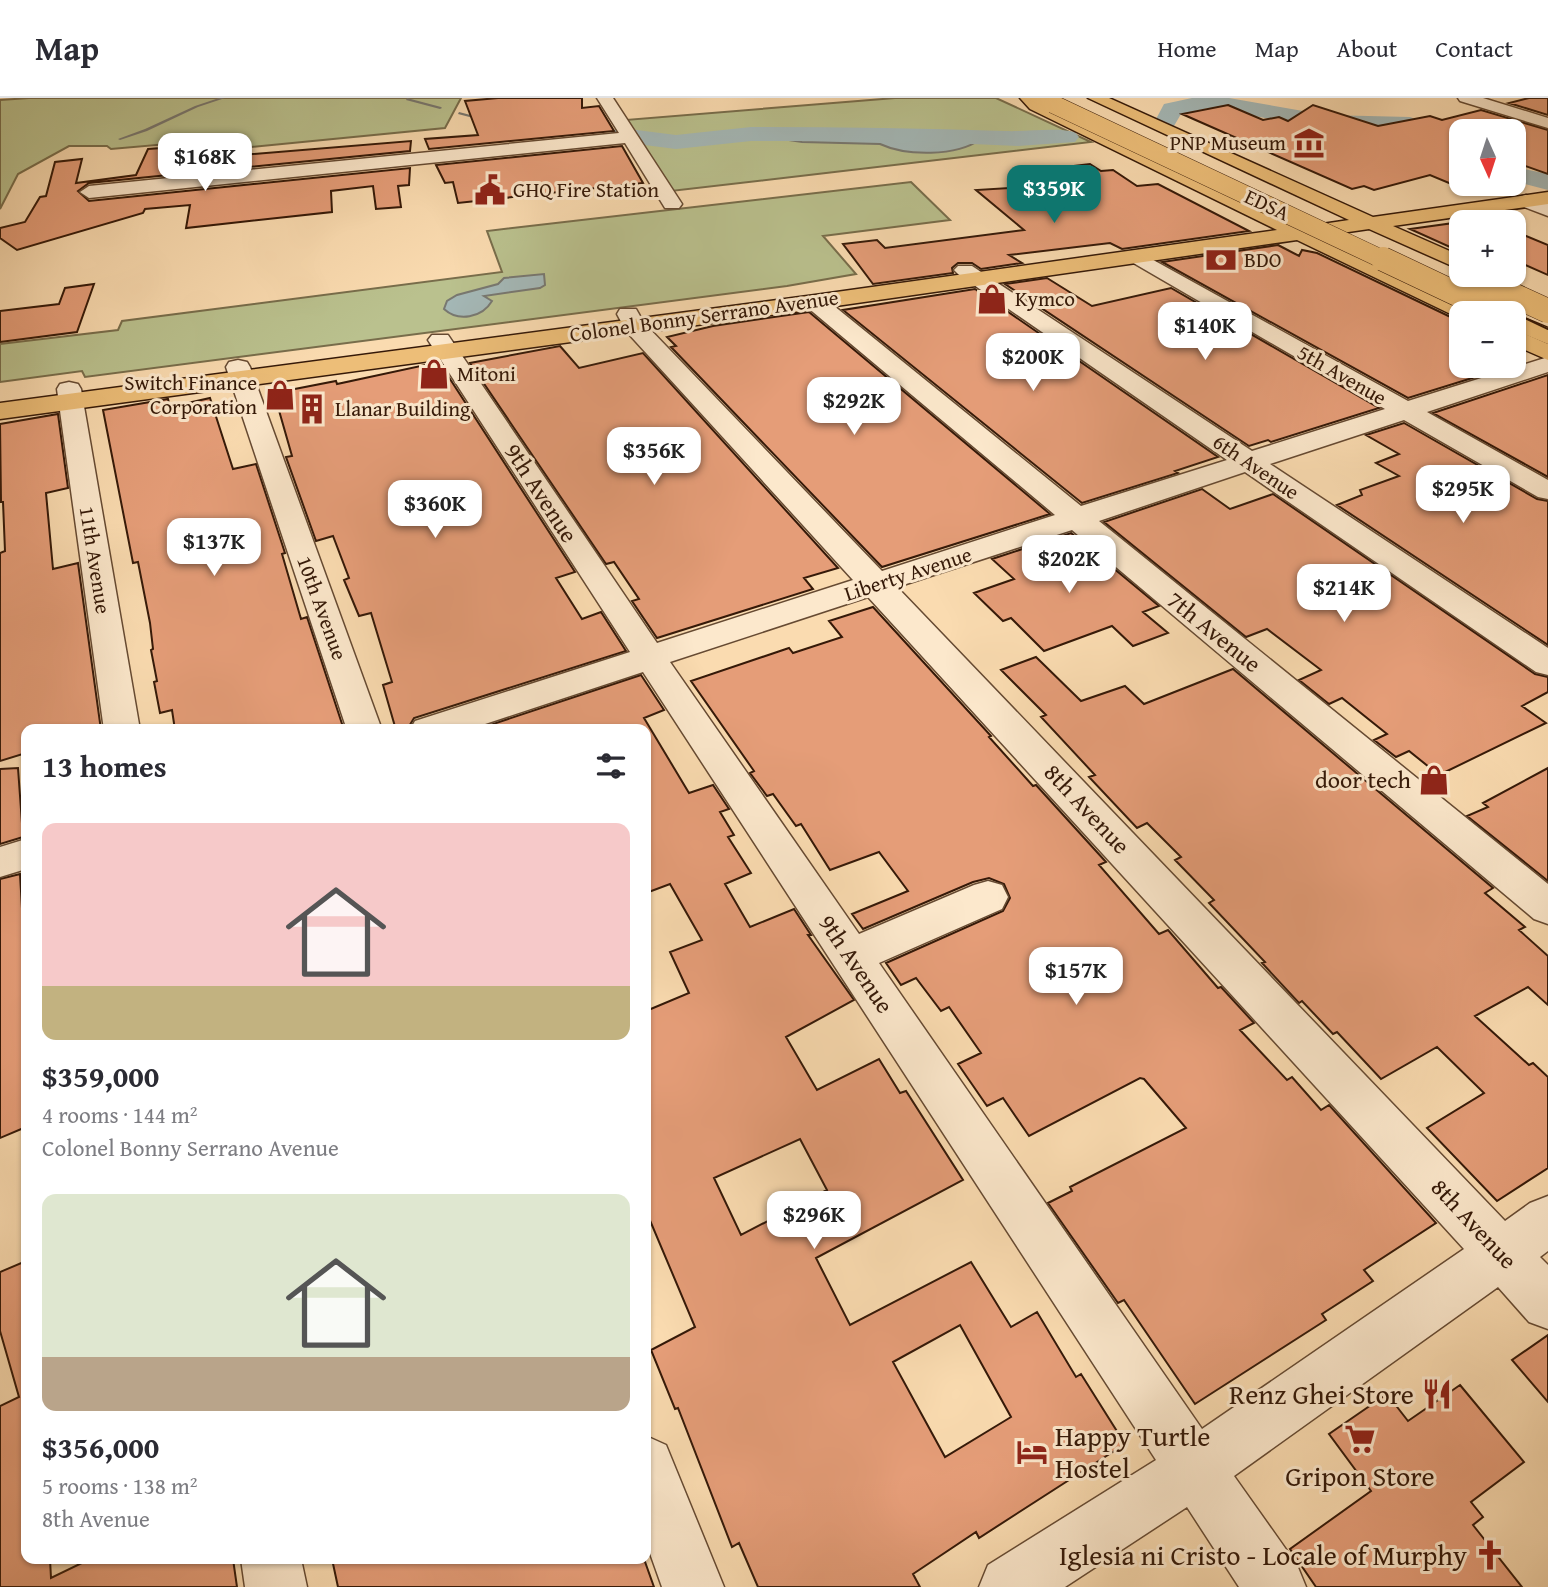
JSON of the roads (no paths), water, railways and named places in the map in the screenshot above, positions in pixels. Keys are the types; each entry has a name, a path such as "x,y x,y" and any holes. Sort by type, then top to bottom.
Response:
{"main road":[{"name":"EDSA","path":"1028,98 1048,112 1256,222"},
{"name":"EDSA","path":"1082,98 1449,266"},
{"name":"EDSA","path":"1099,98 1449,258"},
{"name":"EDSA","path":"1045,101 1471,301"},
{"name":"Colonel Bonny Serrano Avenue","path":"0,398 69,395 971,274 1142,260 1293,231 1409,219 1548,198"},
{"name":"Colonel Bonny Serrano Avenue","path":"631,320 815,302 1256,222 1293,231"},
{"name":"EDSA","path":"1293,231 1449,306"},
{"path":"1366,266 1398,271 1424,268 1434,261 1434,255 1429,249"},
{"path":"1495,287 1548,311"},
{"path":"1513,287 1548,303"},
{"path":"1455,301 1466,290 1493,288 1527,293"},
{"path":"1526,327 1548,337"},
{"path":"1526,343 1548,353"},
{"name":"Colonel Bonny Serrano Avenue","path":"0,411 69,395"}],"street":[{"path":"606,99 631,98"},
{"path":"1466,98 1548,123"},
{"path":"606,99 672,204"},
{"path":"89,192 630,136"},
{"path":"1526,201 1548,210"},
{"name":"5th Avenue","path":"1142,260 1548,491"},
{"name":"6th Avenue","path":"971,274 1548,664"},
{"name":"7th Avenue","path":"815,302 1548,907"},
{"name":"8th Avenue","path":"631,320 1548,1303"},
{"name":"9th Avenue","path":"444,345 650,659 1275,1587"},
{"name":"Liberty Avenue","path":"447,724 1548,364"},
{"name":"10th Avenue","path":"239,373 363,724"},
{"name":"11th Avenue","path":"69,395 121,724"},
{"path":"0,862 21,856"},
{"path":"851,956 988,897"},
{"path":"1010,1587 1196,1468 1548,1221"},
{"path":"651,1478 693,1587"},
{"path":"272,1564 276,1587"}],"waterway":[{"path":"120,139 223,98"},
{"path":"407,99 440,108"},
{"path":"1166,121 1172,109 1209,101 1326,122 1410,124 1449,139"},
{"path":"459,113 481,119"},
{"path":"621,135 676,142 751,134 903,134 1018,139 1067,137"},
{"path":"1526,177 1548,182"}],"tram line":[{"path":"1055,98 1548,329"}],"place":[{"name":"PNP Museum","path":"1309,143"},
{"name":"GHQ Fire Station","path":"490,190"},
{"name":"BDO","path":"1221,260"},
{"name":"Kymco","path":"992,299"},
{"name":"Mitoni","path":"434,374"},
{"name":"Switch Finance Corporation","path":"280,395"},
{"name":"Llanar Building","path":"312,409"},
{"name":"door tech","path":"1434,780"},
{"name":"Renz Ghei Store","path":"1437,1394"},
{"name":"Gripon Store","path":"1360,1439"},
{"name":"Happy Turtle Hostel","path":"1032,1452"},
{"name":"Iglesia ni Cristo - Locale of Murphy","path":"1490,1555"}]}
